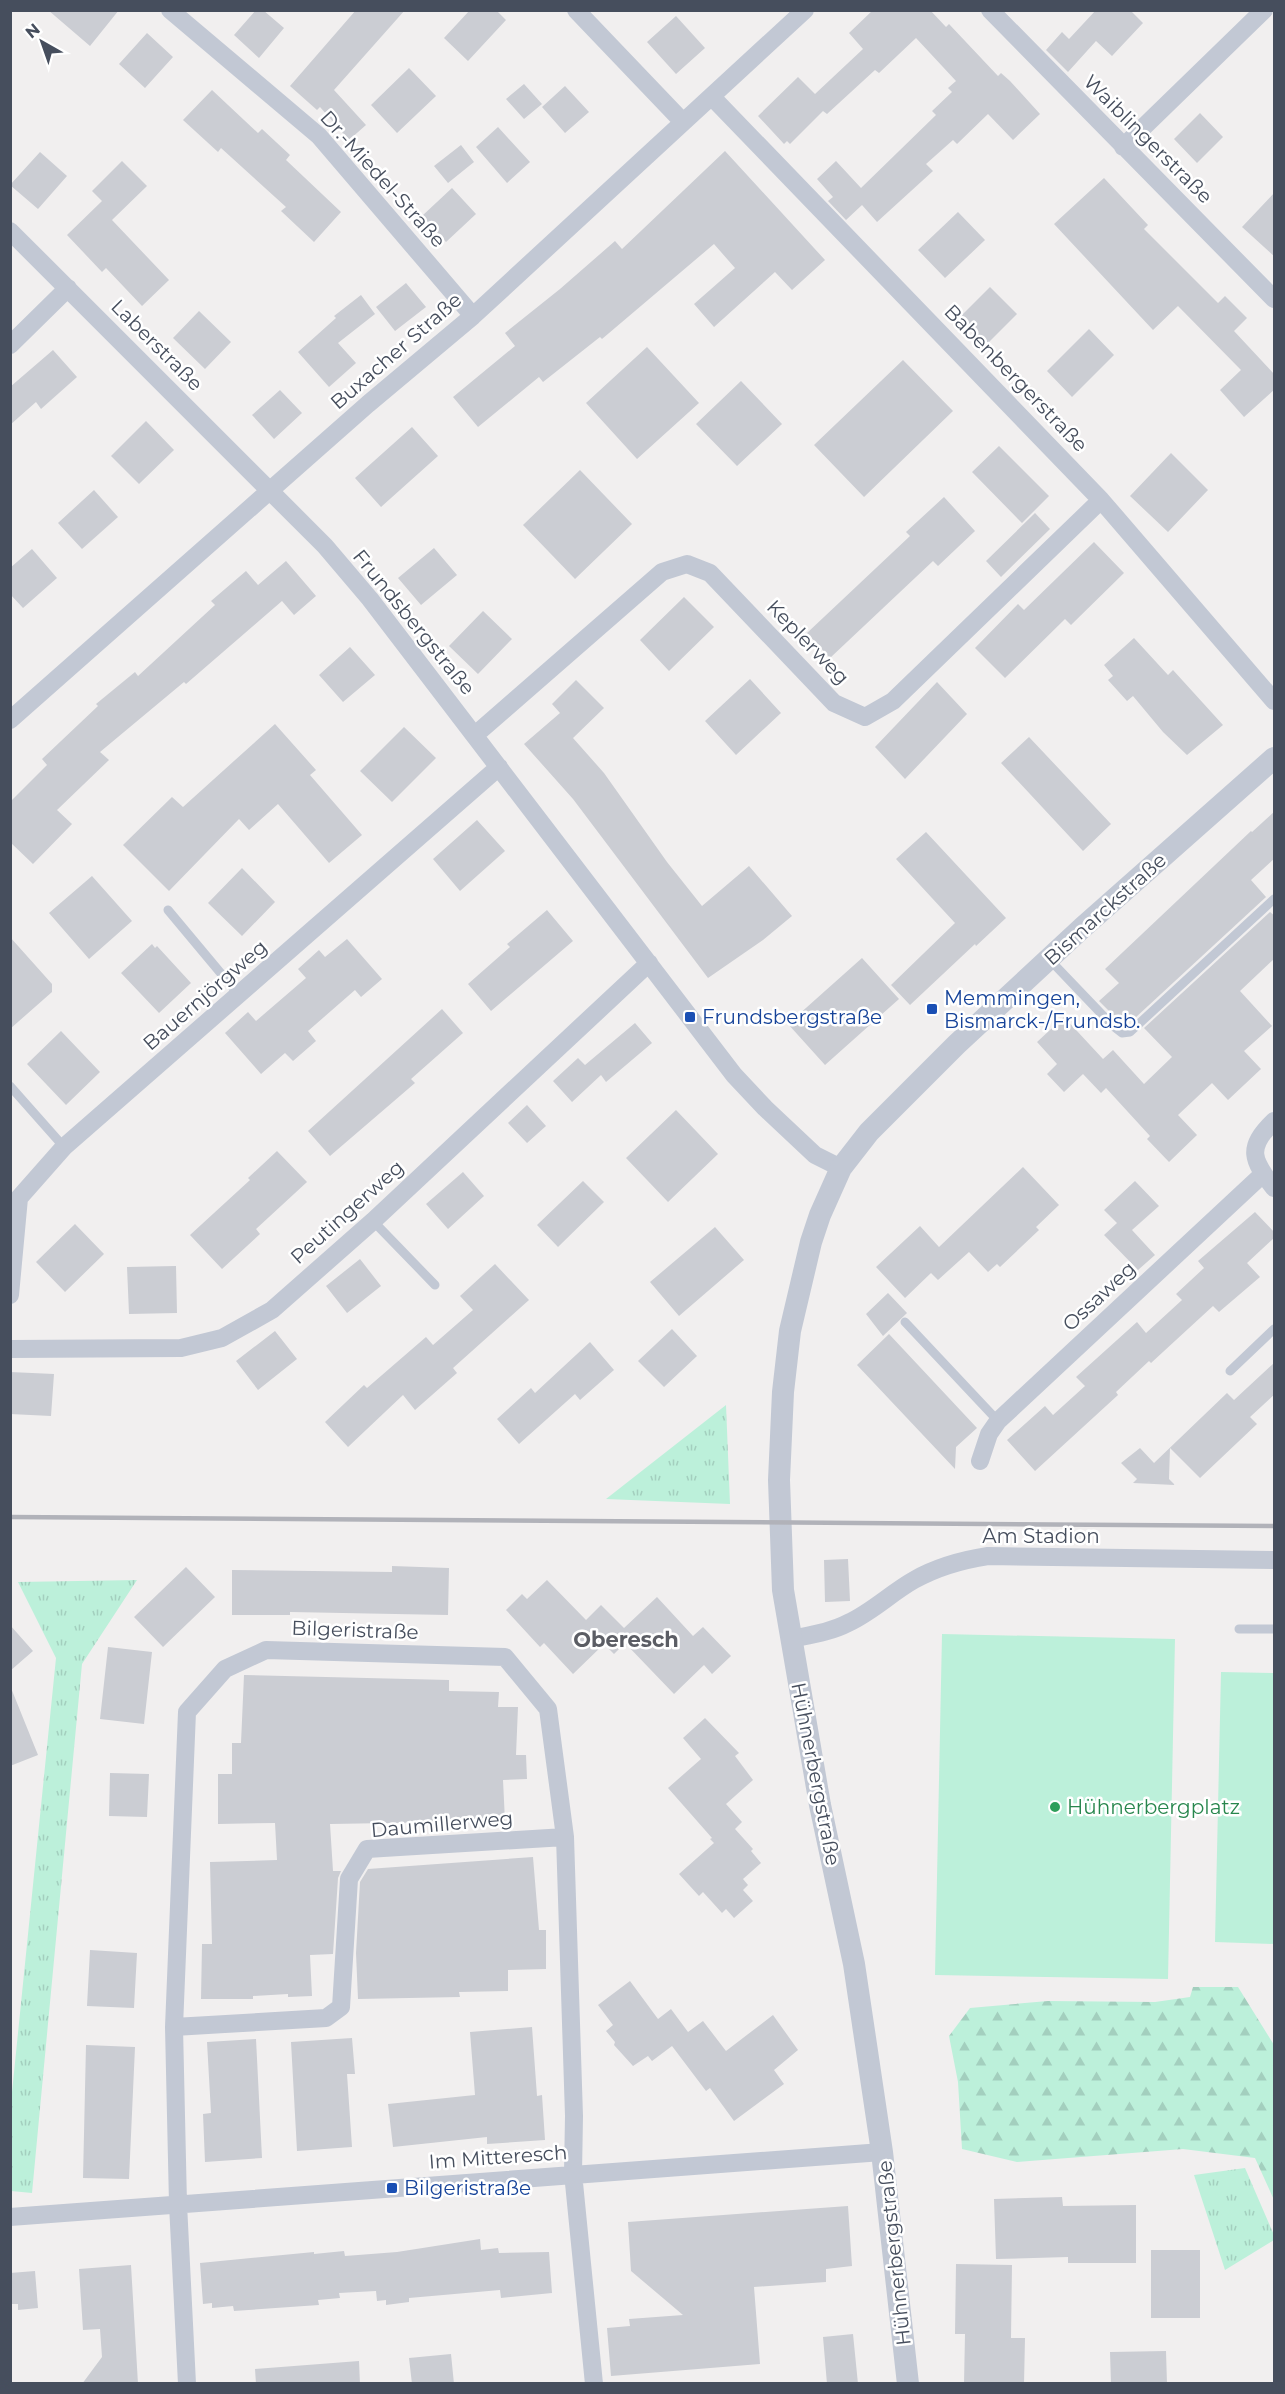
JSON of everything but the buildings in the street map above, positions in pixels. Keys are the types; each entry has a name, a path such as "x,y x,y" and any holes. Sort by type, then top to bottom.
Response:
{"street":[{"name":"Dr.-Miedel-Straße","path":"170,10 319,136 473,316"},
{"path":"576,10 684,122"},
{"name":"Buxacher Straße","path":"10,720 473,316 805,10"},
{"name":"Waiblingerstraße","path":"990,10 1275,299"},
{"path":"1123,147 1264,10"},
{"name":"Babenbergerstraße","path":"712,97 1101,500 1275,701"},
{"name":"Laberstraße","path":"10,231 271,490"},
{"path":"10,345 68,288"},
{"name":"Frundsbergstraße","path":"271,490 325,546 370,599 734,1075 815,1155 841,1168"},
{"name":"Keplerweg","path":"475,735 662,572 687,564 710,573 834,702 865,717 893,700 1101,500"},
{"name":"Bismarckstraße","path":"841,1168 869,1132 898,1102 1049,959 1275,758"},
{"name":"Bauernjörgweg","path":"10,1295 19,1198 64,1147 499,767"},
{"name":"Peutingerweg","path":"10,1349 181,1348 222,1338 272,1310 374,1221 649,963"},
{"path":"1275,1121 1260,1135 1255,1161 1275,1188"},
{"name":"Hühnerbergstraße","path":"841,1168 820,1215 811,1242 790,1330 783,1392 779,1480 781,1557 791,1639 820,1804 854,1964 882,2152 908,2384"},
{"name":"Ossaweg","path":"980,1461 990,1434 998,1421 1263,1174"},
{"name":"Am Stadion","path":"791,1639 832,1630 847,1624 866,1614 912,1581 930,1572 954,1563 988,1556 1275,1560"},
{"name":"Bilgeristraße","path":"187,2384 178,2204 174,2027 186,1712 225,1669 266,1650 505,1657 548,1709 565,1837 574,2116 573,2174 594,2384"},
{"name":"Daumillerweg","path":"174,2027 327,2018 341,2007 349,1879 367,1849 565,1837"},
{"name":"Im Mitteresch","path":"10,2217 882,2152"}],"lane":[{"path":"1049,959 1113,1026 1122,1033 1130,1032 1275,899"},
{"path":"168,910 239,995"},
{"path":"10,1086 64,1147"},
{"path":"374,1221 435,1285"},
{"path":"905,1322 998,1421"},
{"path":"1230,1371 1275,1329"},
{"path":"1239,1629 1275,1629"}],"green space":[{"path":"726,1405 730,1504 606,1499"},
{"path":"137,1580 82,1664 32,2193 11,2191 11,2102 56,1658 18,1582"},
{"name":"Hühnerbergplatz","path":"942,1634 1175,1639 1168,1979 935,1975"},
{"path":"1221,1672 1274,1673 1274,1944 1215,1942"},
{"path":"1193,1987 1238,1987 1274,2045 1274,2200 1255,2158 1183,2149 1017,2162 962,2149 958,2082 949,2036 970,2008 1048,2001 1155,2002 1190,1997"},
{"path":"1245,2168 1274,2235 1274,2240 1225,2270 1194,2175"}],"railway":[{"path":"10,1517 1274,1526"}],"place":[{"name":"Memmingen, Bismarck-/Frundsb.","path":"932,1009"},
{"name":"Frundsbergstraße","path":"690,1017"},
{"name":"Hühnerbergplatz","path":"1055,1807"},
{"name":"Bilgeristraße","path":"392,2188"}],"district":[{"name":"Oberesch","path":"626,1639"}]}
